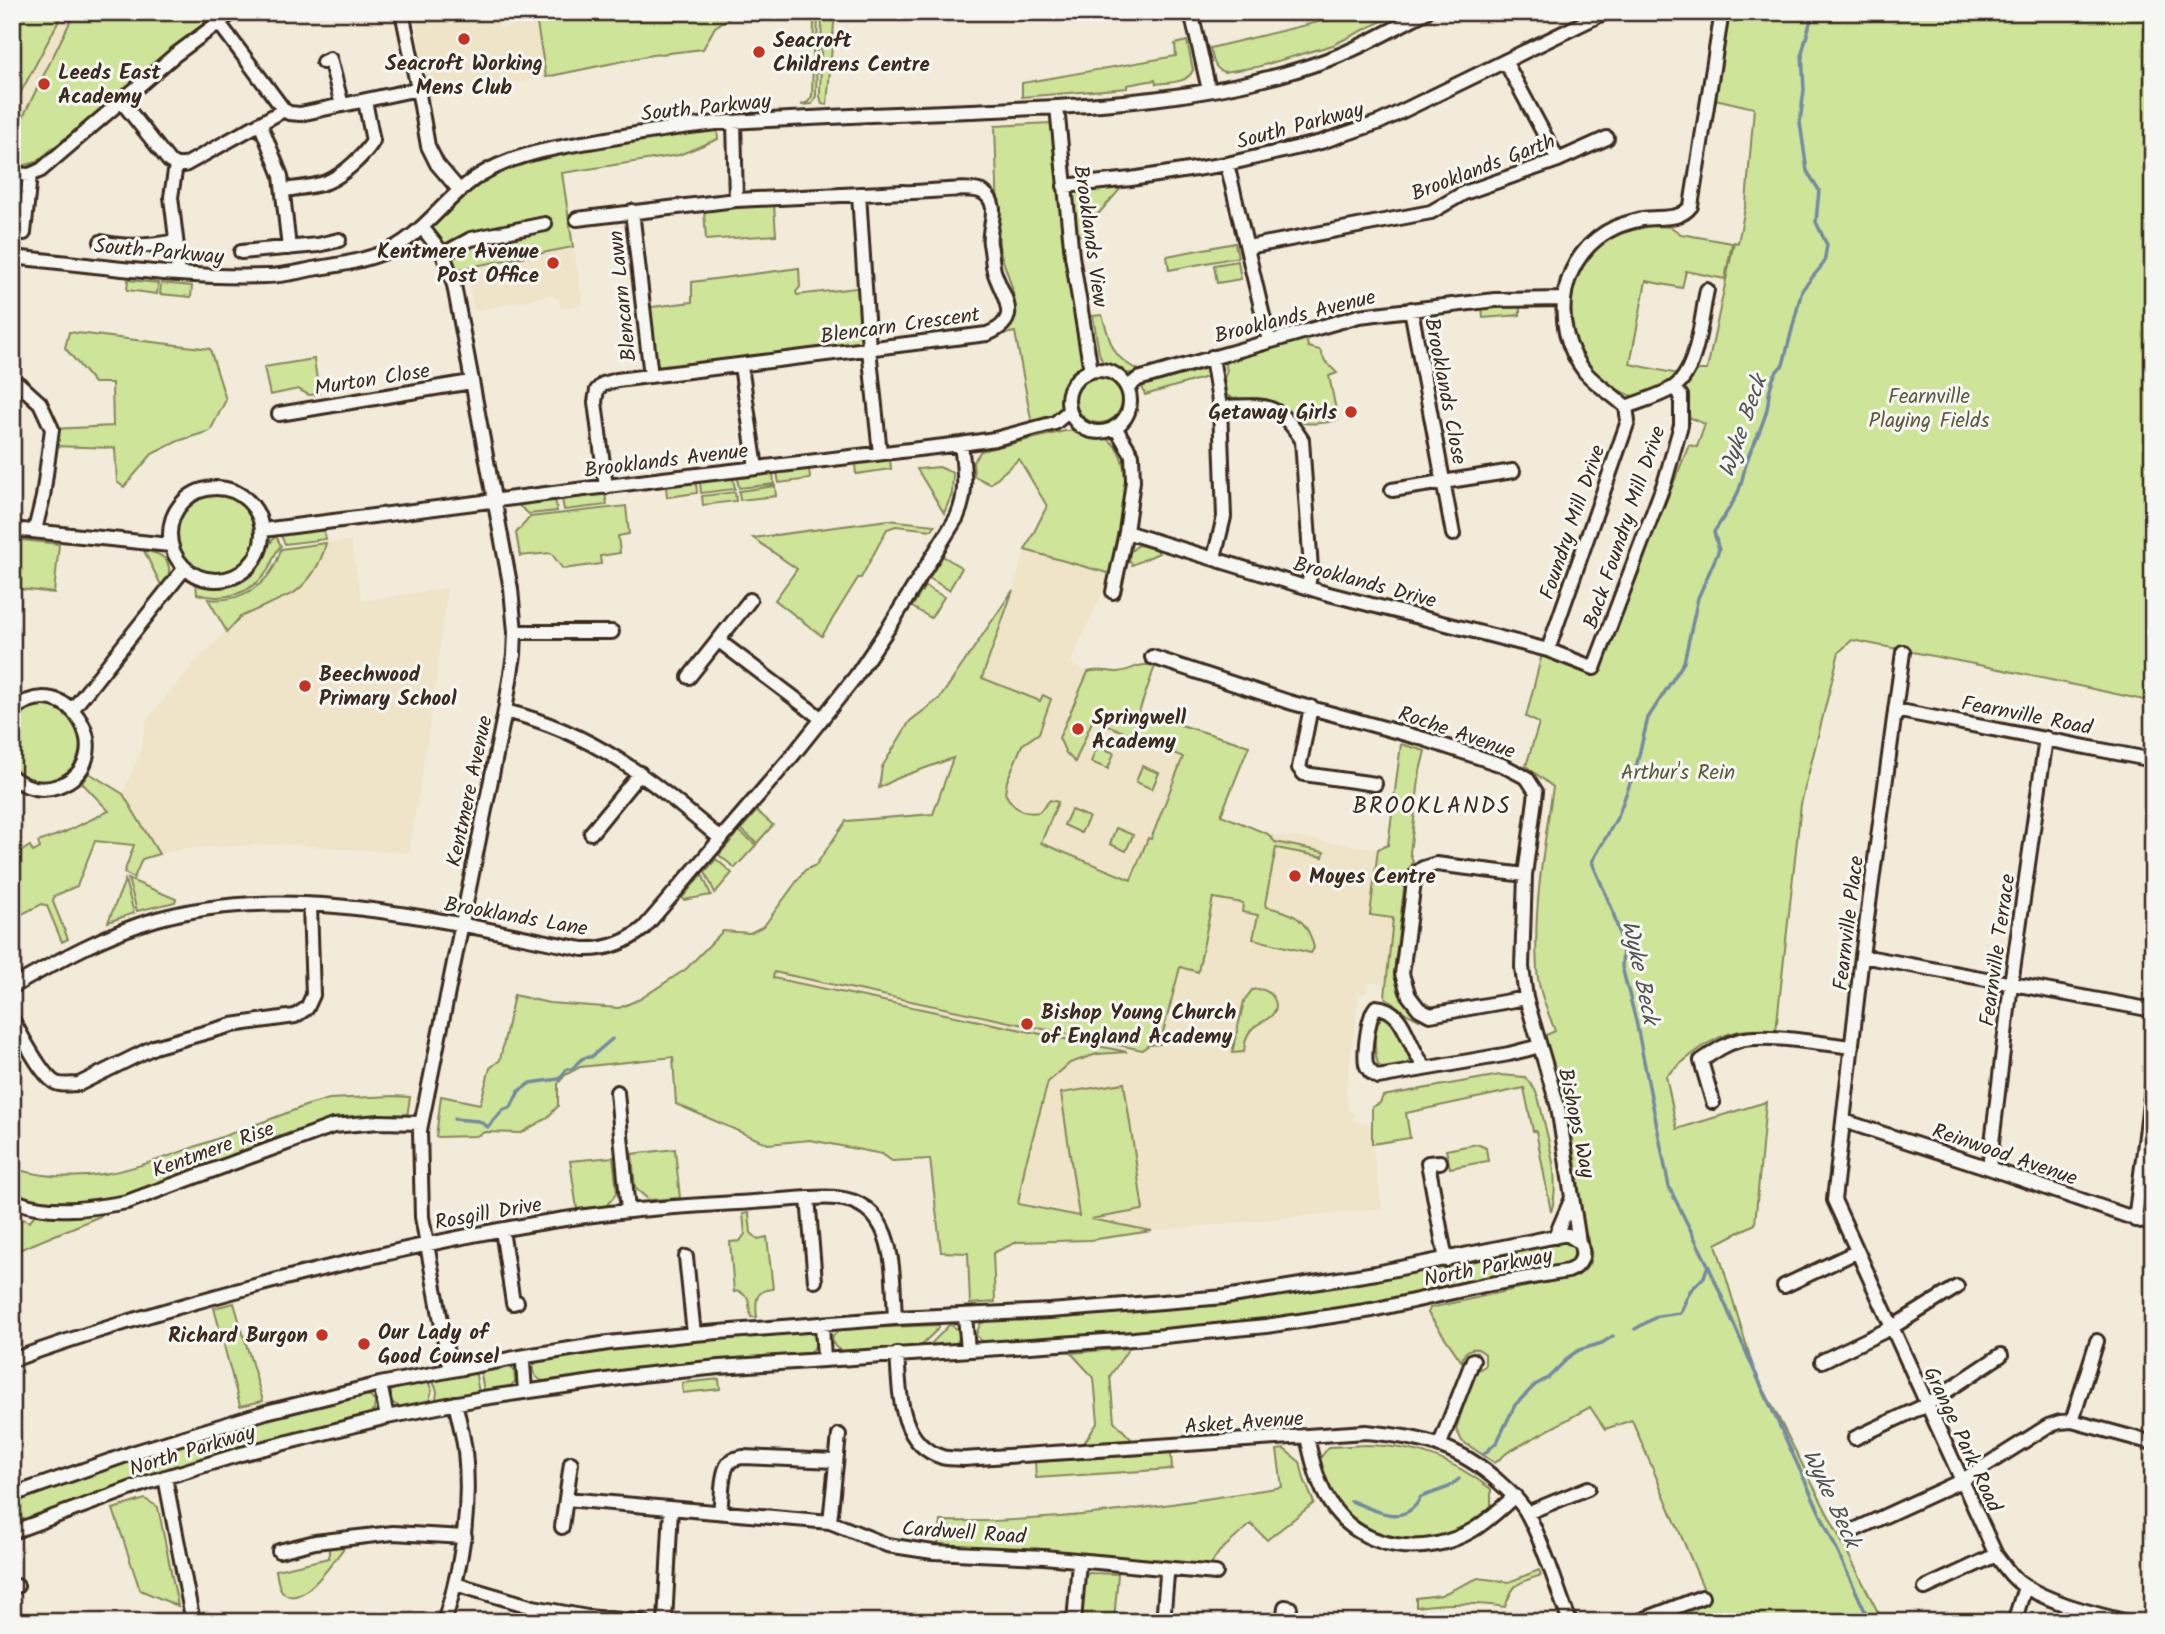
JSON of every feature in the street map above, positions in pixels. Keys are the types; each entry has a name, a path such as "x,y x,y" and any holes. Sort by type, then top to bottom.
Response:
{"street":[{"path":"12,174 30,175 41,170 175,55 233,12"},
{"path":"402,12 428,146 437,164 460,191"},
{"path":"1191,12 1209,90"},
{"name":"South Parkway","path":"12,257 205,276 269,276 343,264 382,254 399,245 478,176 496,167 554,149 675,127 734,122 1092,106 1156,99 1279,74 1336,56 1426,12"},
{"name":"South Parkway","path":"1064,186 1227,164 1321,142 1380,122 1606,12"},
{"path":"1707,290 1688,374 1677,392 1626,407 1592,379 1571,349 1564,324 1563,299 1577,261 1594,242 1615,227 1640,219 1681,215 1691,206 1722,12"},
{"path":"219,23 284,110 289,113 300,114 418,89"},
{"path":"323,62 330,59 342,105"},
{"path":"1505,61 1558,160"},
{"path":"282,190 328,182 367,151 373,141 365,100"},
{"path":"122,102 169,161 185,165 284,110"},
{"name":"Brooklands View","path":"1057,107 1072,256 1091,371"},
{"path":"260,122 281,176 289,247"},
{"path":"734,122 736,200"},
{"name":"Brooklands Garth","path":"1248,247 1431,212 1464,193 1558,160 1606,138"},
{"path":"176,164 171,197 177,273"},
{"path":"1227,164 1269,341"},
{"path":"24,233 30,175"},
{"name":"Blencarn Crescent","path":"606,487 595,402 597,390 603,384 987,334 999,329 1006,321 1007,299 993,270 989,241 993,206 983,191 972,188 923,193 859,194"},
{"path":"577,219 736,200 859,194 869,349 880,453"},
{"name":"Blencarn Lawn","path":"632,212 651,376"},
{"path":"443,254 471,239 545,224"},
{"name":"Kentmere Avenue","path":"422,227 443,254 454,285 511,589 515,632 505,711 421,1123 420,1191 450,1370"},
{"path":"241,252 318,245 339,240"},
{"path":"101,242 152,246 176,241"},
{"name":"Brooklands Avenue","path":"1127,388 1138,379 1359,316 1495,300 1563,299"},
{"name":"Brooklands Close","path":"1411,309 1453,534"},
{"path":"1212,357 1220,407 1224,517 1214,558"},
{"path":"741,366 756,468"},
{"path":"1091,371 1108,371 1122,380 1127,388 1129,405 1127,414 1115,427 1097,432 1088,430 1074,419 1069,411 1071,387 1077,379 1091,371"},
{"path":"12,382 19,384 40,403 52,429 43,497 35,530"},
{"name":"Murton Close","path":"279,414 471,382"},
{"name":"Back Foundry Mill Drive","path":"1594,668 1665,481 1681,425 1677,392"},
{"path":"1220,407 1266,407 1281,413 1302,440 1311,569 1308,587"},
{"name":"Foundry Mill Drive","path":"1548,650 1628,421 1626,407"},
{"name":"Brooklands Avenue","path":"263,530 995,439 1055,423 1069,411"},
{"path":"1113,592 1132,495 1132,454 1115,427"},
{"name":"Brooklands Lane","path":"12,987 110,935 156,919 222,905 310,905 391,913 583,949 600,949 631,938 643,928 721,839 822,719 856,676 891,624 957,517 965,487 961,444"},
{"name":"Brooklands Close","path":"1392,490 1513,471"},
{"path":"218,487 236,491 251,502 263,530 261,547 254,561 229,579 206,580 184,569 170,545 170,522 177,506 197,491 218,487"},
{"path":"12,528 170,545"},
{"name":"Brooklands Drive","path":"1126,532 1308,587 1548,650 1594,668"},
{"path":"72,710 184,569"},
{"path":"689,677 750,600"},
{"path":"515,632 612,632"},
{"path":"719,641 822,719"},
{"name":"Fearnville Place","path":"1834,1200 1903,652"},
{"name":"Roche Avenue","path":"1152,657 1289,702 1476,756 1527,778 1536,792 1525,875 1522,967 1525,998 1540,1046"},
{"path":"12,710 38,699 55,700 72,710 82,721 87,738 86,756 78,772 65,784 47,789 29,787 12,777"},
{"path":"1311,707 1299,768 1304,774 1375,784"},
{"name":"Fearnville Road","path":"1895,710 2153,760"},
{"path":"505,711 530,717 579,737 640,773 721,839"},
{"name":"Fearnville Terrace","path":"1989,1168 2011,984 2046,738"},
{"path":"592,833 640,773"},
{"path":"1525,875 1436,864 1415,874 1402,974 1409,996 1419,1009 1430,1015 1525,998"},
{"path":"12,1019 43,1070 54,1083 66,1085 79,1084 154,1047 232,1025 295,1016 307,1008 313,995 310,905"},
{"path":"1863,956 2153,1010"},
{"name":"Bishops Way","path":"1426,1068 1418,1059 1399,1019 1392,1011 1376,1007 1370,1016 1366,1066 1371,1074 1378,1077 1509,1054 1540,1046 1558,1107 1579,1242"},
{"path":"1713,1102 1701,1061 1720,1047 1742,1039 1766,1038 1852,1047"},
{"path":"2135,1220 2153,1081"},
{"path":"617,1092 628,1211"},
{"name":"Reinwood Avenue","path":"1844,1121 2153,1225"},
{"name":"Kentmere Rise","path":"18,1202 30,1207 93,1208 127,1202 333,1126 379,1122 421,1123"},
{"path":"1440,1161 1428,1163 1446,1260"},
{"path":"808,1198 812,1284"},
{"name":"Rosgill Drive","path":"12,1360 218,1294 427,1244 628,1211 808,1198 837,1198 856,1202 873,1213 884,1230 890,1249 895,1318"},
{"name":"Bishops Way","path":"1555,1237 1573,1198"},
{"name":"Grange Park Road","path":"1834,1200 1996,1555 2010,1574 2025,1587 2100,1618 2127,1622"},
{"path":"502,1230 513,1303 517,1303"},
{"name":"North Parkway","path":"12,1495 241,1419 380,1384 608,1343 895,1318 965,1316 1225,1297 1446,1260 1568,1235 1579,1242 1583,1253 1574,1269 1568,1271 1485,1285 1372,1310 1266,1326 1147,1338 666,1372 455,1403 387,1417 241,1454 165,1477 12,1532"},
{"path":"1784,1286 1856,1252"},
{"path":"685,1257 694,1334"},
{"path":"1822,1361 1891,1328 1957,1287"},
{"path":"965,1316 968,1350"},
{"path":"822,1324 824,1359"},
{"path":"2073,1421 2096,1341"},
{"name":"Asket Avenue","path":"897,1354 902,1410 908,1425 920,1444 942,1457 964,1459 1366,1432 1405,1436 1440,1444 1486,1470 1514,1496 1527,1513 1570,1622"},
{"path":"1855,1438 1926,1405 2001,1355"},
{"path":"520,1357 526,1391"},
{"path":"1440,1444 1473,1360"},
{"path":"380,1384 387,1417"},
{"path":"444,1622 465,1537 465,1449 455,1403"},
{"path":"1850,1532 1961,1481 2048,1426 2060,1422 2073,1421 2153,1443"},
{"path":"830,1522 838,1433"},
{"path":"1307,1437 1316,1473 1331,1504 1354,1528 1384,1543 1419,1548 1460,1537 1485,1522 1514,1496"},
{"path":"720,1512 724,1474 727,1465 734,1459 743,1457 836,1461"},
{"path":"562,1527 571,1463"},
{"path":"165,1477 193,1622"},
{"path":"1527,1513 1588,1488"},
{"name":"Cardwell Road","path":"566,1499 830,1522 887,1545 933,1552 1044,1557 1216,1573"},
{"path":"665,1622 671,1509"},
{"path":"278,1551 315,1542 393,1533 465,1537"},
{"path":"1925,1588 1996,1555"},
{"path":"1073,1622 1079,1562"},
{"path":"1163,1622 1167,1575 1165,1569"},
{"path":"455,1584 533,1607 587,1617 644,1622"},
{"path":"2014,1622 2025,1587"},
{"path":"1637,1622 1702,1597"},
{"path":"1283,1622 1285,1607 1290,1608"}],"shaded area":[{"name":"Leeds East Academy","path":"12,12 141,12 12,155"},
{"path":"414,12 495,12 500,28 536,22 546,77 430,98"},
{"path":"574,249 583,305 561,308 559,300 551,295 474,311 467,274 473,268"},
{"name":"Beechwood Primary School","path":"350,541 362,601 447,588 433,703 409,853 282,844 186,848 159,854 123,794 141,751 146,721 189,669 240,617 301,588 317,567 326,543"},
{"name":"Bishop Young Church of England Academy","path":"1025,550 1111,574 1070,663 1088,672 1078,693 1249,746 1221,815 1268,834 1378,849 1370,914 1393,918 1387,985 1369,982 1365,993 1359,993 1346,1092 1348,1111 1354,1113 1353,1121 1372,1125 1372,1144 1382,1208 1152,1231 1018,1204 1025,1166 693,1055 846,821 933,814"}],"green space":[{"path":"12,12 63,13 12,109"},
{"path":"75,12 220,12 36,162 26,165 12,164 12,139"},
{"path":"535,12 738,12 715,27 703,49 652,55 546,77"},
{"path":"802,12 818,12 816,96 812,104 801,105 808,102 812,96 814,19 802,19"},
{"path":"822,12 835,12 827,105 822,104 820,96"},
{"path":"1360,12 1380,12 1384,20 1333,45 1257,67 1224,72 1213,59 1210,48"},
{"path":"1728,12 2153,12 2153,702 1852,640 1839,652 1801,804 1776,1031 1748,1030 1725,1035 1704,1046 1666,1076 1677,1129 1766,1102 1755,1224 1716,1244 1754,1370 1883,1622 1637,1622 1708,1599 1632,1420 1605,1429 1590,1407 1508,1452 1495,1463 1462,1441 1456,1429 1475,1372 1485,1366 1485,1354 1477,1349 1470,1349 1462,1362 1428,1313 1430,1308 1579,1275 1590,1261 1591,1248 1581,1221 1578,1178 1569,1124 1555,1070 1542,1037 1555,1031 1539,985 1536,946 1540,878 1553,787 1526,766 1539,723 1526,717 1542,654 1596,675 1689,445 1697,447 1705,424 1686,416 1684,391 1698,370 1707,370 1734,242 1738,243 1746,203 1754,108 1715,99"},
{"path":"1187,41 1193,70 1182,80 1156,84 1155,80 1127,85 1127,88 1022,97 1022,83 1176,56 1175,44"},
{"path":"716,123 718,139 679,155 562,173 573,247 449,271 422,227 441,206 507,163"},
{"path":"1050,123 1058,131 1086,373 1072,388 1069,408 1033,430 1015,332 1000,335 1009,324 1014,302 999,246 995,126"},
{"path":"1122,187 1082,235 1073,237 1069,207 1073,194 1085,189"},
{"path":"774,205 776,235 706,240 704,210"},
{"path":"1651,226 1671,227 1681,234 1732,243 1725,279 1686,271 1682,288 1646,281 1630,364 1678,374 1677,379 1669,384 1636,397 1607,383 1580,354 1570,318 1571,300 1576,281 1598,248 1616,236"},
{"path":"1235,243 1238,257 1169,270 1167,256"},
{"path":"1238,261 1241,279 1217,283 1214,265"},
{"path":"799,268 800,287 797,295 864,287 869,349 651,376 643,308 692,302 692,282"},
{"path":"128,280 158,283 157,294 127,290"},
{"path":"161,283 192,286 191,297 160,294"},
{"path":"1520,305 1520,315 1483,318 1482,307"},
{"path":"1102,315 1117,355 1141,371 1121,372 1103,363 1093,316"},
{"path":"69,332 210,349 226,400 210,431 178,441 152,454 124,487 117,482 115,448 51,446 52,429 113,426 112,383 94,383 65,348"},
{"path":"1306,337 1308,347 1320,350 1325,361 1337,373 1329,376 1338,420 1304,423 1272,401 1227,396 1224,379 1227,370 1224,361"},
{"path":"314,359 319,394 309,395 298,389 270,395 264,367"},
{"path":"1208,368 1210,376 1145,395 1142,386"},
{"path":"1099,377 1115,384 1122,400 1115,416 1099,423 1083,416 1076,400 1083,384"},
{"path":"1065,431 1107,439 1118,450 1123,465 1125,502 1111,574 1025,550 1047,506 1019,459 990,484 974,476 973,462 981,451"},
{"path":"890,459 891,469 856,474 855,463"},
{"path":"939,467 953,473 952,494 944,513 917,469"},
{"path":"809,469 810,479 779,483 777,473"},
{"path":"773,473 774,484 739,488 737,478"},
{"path":"733,478 735,489 701,493 700,482"},
{"path":"696,483 697,493 667,497 666,486"},
{"path":"775,486 776,496 740,500 739,491"},
{"path":"735,492 736,501 703,505 702,496"},
{"path":"605,494 607,505 564,510 562,499"},
{"path":"217,495 232,498 244,507 253,519 256,534 253,549 244,561 232,570 217,573 202,570 190,561 181,549 178,534 181,519 190,507 202,498"},
{"path":"555,500 557,511 529,514 518,505"},
{"path":"626,506 629,534 618,536 620,553 600,556 601,564 563,569 551,553 520,556 516,533 530,517"},
{"path":"888,520 935,525 932,530 896,526 887,529 861,578 858,578 822,636 775,600 797,569 753,538"},
{"path":"323,528 326,539 285,544 280,534"},
{"path":"276,536 281,546 268,570 254,585 227,596 197,594 196,583 224,585 249,575 262,560"},
{"path":"12,539 59,544 54,593 12,588"},
{"path":"326,543 314,571 300,588 240,617 227,632 208,599 233,598 254,588 271,572 281,549"},
{"path":"1138,545 1159,553 1132,565 1129,560 1130,552"},
{"path":"144,551 159,555 167,562 169,573 162,587"},
{"path":"943,556 962,568 949,590 929,578"},
{"path":"925,586 944,597 931,618 912,607"},
{"name":"Bishop Young Church of England Academy","path":"1013,590 982,678 1040,701 1043,695 1051,699 1039,733 1022,745 1007,781 1005,793 1015,806 1028,812 1039,812 1050,800 1058,802 1041,843 1131,880 1148,838 1151,839 1183,757 1093,719 1075,762 1066,753 1059,738 1088,672 1117,672 1144,665 1155,666 1139,712 1249,746 1221,815 1268,834 1275,842 1324,852 1323,857 1276,848 1265,904 1266,907 1298,918 1311,938 1314,948 1311,953 1253,939 1258,915 1242,912 1243,903 1213,898 1198,972 1180,967 1160,1044 1149,1045 1142,1050 774,972 773,978 1127,1052 1097,1054 1070,1063 1048,1082 1025,1166 1018,1204 1079,1216 1061,1093 1124,1083 1143,1210 1091,1219 1152,1231 1090,1240 1017,1242 993,1253 995,1302 970,1304 968,1253 941,1252 930,1159 892,1161 882,1154 810,1140 768,1144 676,1104 673,1057 580,1067 565,1075 558,1084 558,1106 547,1118 521,1133 485,1132 476,1136 436,1137 441,1096 480,1104 490,1068 500,1060 514,995 549,1003 619,1008 640,999 686,969 723,931 750,933 764,926 805,870 816,865 846,821 933,814 953,758 898,778 879,788 882,767 910,721 940,698"},
{"path":"36,706 55,708 68,716 77,727 81,741 80,756 74,768 63,778 36,781 27,779 12,767 12,721 27,709"},
{"path":"1401,744 1425,751 1410,853 1413,862 1405,880 1394,974 1399,994 1420,1015 1419,1020 1385,997 1393,918 1370,915 1378,849 1388,845"},
{"path":"1097,746 1114,753 1108,769 1091,762"},
{"path":"1142,766 1159,773 1152,789 1136,782"},
{"path":"89,773 123,794 159,854 142,859 134,878 124,873 134,845 95,841 77,886 54,896 53,902 68,939 62,942 47,906 42,904 12,919 12,857 30,846 33,852 40,848 38,842 109,811 82,783"},
{"path":"1071,810 1089,817 1081,833 1064,825"},
{"path":"757,811 773,825 757,843 741,829"},
{"path":"1116,828 1133,835 1126,851 1110,844"},
{"path":"739,831 756,845 735,868 719,855"},
{"path":"716,859 732,873 715,893 705,872"},
{"path":"702,874 711,895 684,900 682,898"},
{"path":"128,879 176,899 175,902 137,911"},
{"path":"125,880 134,913 108,922"},
{"path":"1258,989 1271,995 1276,1008 1270,1017 1249,1033 1244,1052 1232,1053 1244,1001 1252,990"},
{"path":"1387,1016 1403,1035 1410,1051 1406,1064 1393,1070 1378,1065 1376,1053 1377,1027 1382,1017"},
{"path":"1500,1075 1525,1077 1539,1100 1554,1171 1551,1212 1536,1131 1533,1131 1524,1088 1406,1113 1410,1138 1372,1144 1372,1107 1380,1103 1383,1096"},
{"path":"410,1097 407,1117 349,1118 315,1125 202,1165 151,1187 108,1198 64,1202 14,1195 12,1201 12,1168 63,1177 110,1173 157,1160 329,1099"},
{"path":"1477,1144 1486,1148 1488,1161 1450,1168 1446,1150"},
{"path":"675,1149 680,1198 649,1200 635,1188 632,1154"},
{"path":"613,1157 617,1193 606,1206 577,1209 570,1161"},
{"path":"12,1208 21,1220 30,1222 35,1214 42,1211 110,1212 12,1253"},
{"path":"749,1213 751,1233 758,1239 767,1237 773,1289 758,1297 757,1317 751,1317 748,1298 739,1291 734,1292 730,1242 740,1241 745,1234 743,1214"},
{"path":"1564,1242 1571,1244 1575,1250 1573,1260 1567,1264 1270,1320 1197,1328 983,1343 976,1335 980,1324 987,1321 1205,1304 1421,1271"},
{"path":"234,1303 263,1401 240,1406 214,1308"},
{"path":"950,1324 959,1332 956,1343 928,1347"},
{"path":"939,1325 919,1347 843,1351 833,1343 833,1335 842,1329"},
{"path":"806,1332 813,1334 816,1344 813,1350 807,1353 660,1365 543,1381 537,1378 533,1370 535,1364 543,1359 590,1352 682,1341"},
{"path":"1129,1348 1110,1376 1114,1421 1132,1440 1084,1443 1098,1422 1094,1378 1071,1353"},
{"path":"505,1365 514,1370 515,1382 509,1387 484,1391 480,1369"},
{"path":"475,1370 479,1393 436,1400 437,1391 432,1379"},
{"path":"719,1379 720,1389 683,1393 682,1383"},
{"path":"427,1380 432,1390 429,1401 400,1407 391,1402 391,1392 396,1387"},
{"path":"363,1394 370,1396 375,1402 374,1410 369,1415 167,1471 12,1525 12,1503 162,1450"},
{"path":"1367,1445 1418,1451 1447,1462 1491,1489 1491,1509 1467,1529 1419,1544 1371,1534 1336,1505 1317,1462 1329,1447"},
{"path":"1284,1449 1300,1462 1314,1503 1267,1540 1251,1524 1219,1552 1210,1566 938,1547 941,1521 1069,1516 1282,1487 1277,1450"},
{"path":"1171,1453 1172,1469 1036,1478 1035,1462"},
{"path":"145,1499 158,1507 178,1606 140,1590 113,1509"},
{"path":"347,1544 308,1590 290,1596 282,1591 276,1570 329,1558 329,1547"},
{"path":"1539,1570 1541,1575 1521,1582 1514,1588 1505,1607 1460,1604 1416,1607 1416,1598 1441,1595 1478,1578 1509,1582"},
{"path":"1089,1573 1118,1574 1114,1622 1081,1622 1084,1577"}],"waterway":[{"name":"Wyke Beck","path":"1813,12 1802,53 1804,90 1800,122 1807,171 1819,190 1816,222 1827,245 1824,263 1802,290 1783,365 1772,382 1766,412 1739,490 1714,532 1719,550 1698,598 1684,662 1648,718 1636,767 1618,816 1592,862 1612,909 1623,946 1622,967 1636,1021 1669,1187 1708,1265 1870,1622"},
{"path":"454,1119 479,1121 488,1127 503,1110 511,1107 519,1091 530,1083 559,1079 567,1069 572,1069 582,1059 591,1057 612,1039"},
{"path":"1635,1329 1658,1316 1680,1313 1690,1291 1704,1277 1708,1265"},
{"path":"1484,1454 1497,1442 1515,1405 1535,1385 1548,1378 1579,1350 1602,1343 1613,1336"},
{"path":"1351,1501 1380,1512 1398,1515 1414,1507 1421,1497 1449,1487 1459,1479"}],"place":[{"name":"Seacroft Working Mens Club","path":"464,39"},
{"name":"Seacroft Childrens Centre","path":"759,52"},
{"name":"Leeds East Academy","path":"44,84"},
{"name":"Kentmere Avenue Post Office","path":"553,263"},
{"name":"Getaway Girls","path":"1351,412"},
{"name":"Beechwood Primary School","path":"305,686"},
{"name":"Springwell Academy","path":"1078,729"},
{"name":"Moyes Centre","path":"1295,876"},
{"name":"Bishop Young Church of England Academy","path":"1027,1024"},
{"name":"Richard Burgon","path":"322,1335"},
{"name":"Our Lady of Good Counsel","path":"364,1344"}],"district":[{"name":"BROOKLANDS","path":"1432,805"}],"park label":[{"name":"Fearnville Playing Fields","path":"1929,408"},
{"name":"Arthur's Rein","path":"1678,772"}]}
